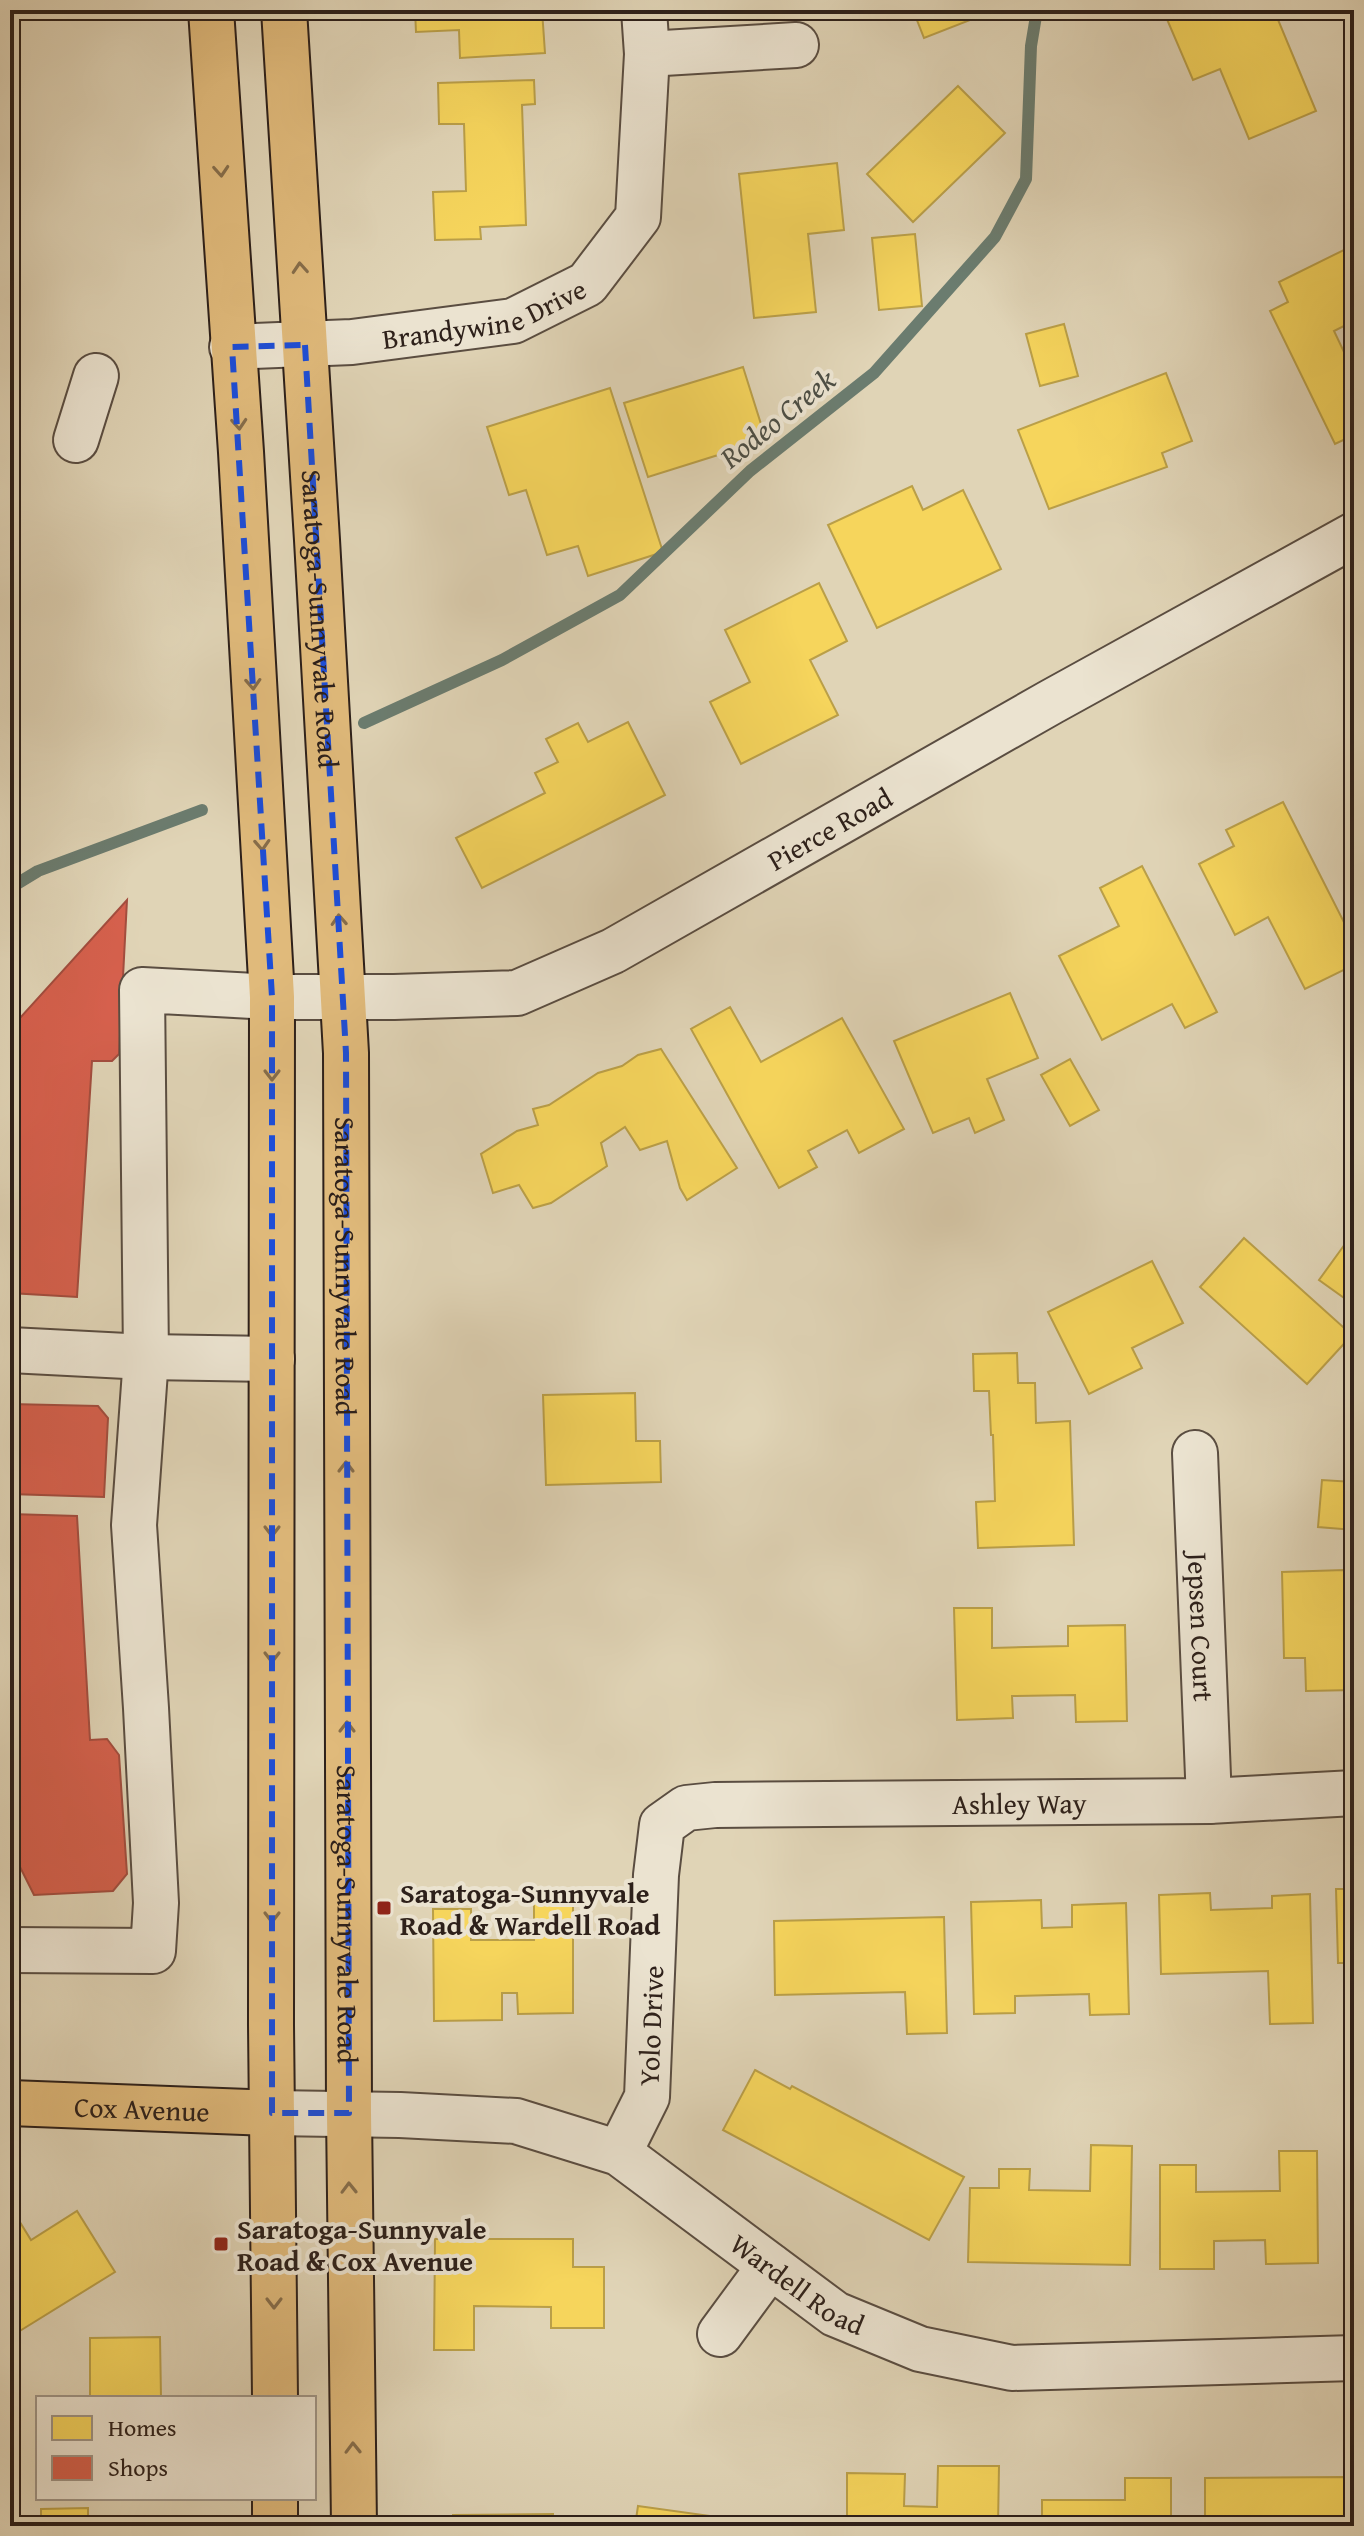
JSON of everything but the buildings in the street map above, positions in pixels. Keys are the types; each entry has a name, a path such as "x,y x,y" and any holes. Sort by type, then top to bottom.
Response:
{"main road":[{"path":"211,10 272,997 275,2396"},
{"name":"Saratoga-Sunnyvale Road","path":"284,10 344,998 354,2526"},
{"name":"Cox Avenue","path":"10,2103 272,2113"},
{"path":"275,2500 275,2526"}],"street":[{"name":"Brandywine Drive","path":"232,347 352,342 513,321 587,284 638,217 647,54 644,10"},
{"path":"647,54 796,45"},
{"path":"76,440 96,376"},
{"name":"Pierce Road","path":"146,1357 142,990 344,998 517,993 613,951 1051,702 1354,535"},
{"path":"10,1350 272,1359"},
{"path":"10,1950 153,1951 156,1903 134,1525 146,1357"},
{"name":"Jepsen Court","path":"1195,1453 1209,1801"},
{"name":"Ashley Way","path":"686,1808 715,1805 1209,1801 1354,1793"},
{"name":"Yolo Drive","path":"619,2153 647,2097 656,1875 662,1825 686,1808"},
{"name":"Wardell Road","path":"272,2113 349,2113 516,2121 619,2153 835,2314 920,2349 1012,2368 1354,2358"},
{"path":"720,2334 770,2266"}],"highlighted area":[{"path":"305,345 346,1053 349,2113 272,2113 272,997 232,347"}],"waterway":[{"name":"Rodeo Creek","path":"364,723 502,660 620,595 750,471 874,373 995,237 1026,179 1031,46 1037,10"},
{"name":"Rodeo Creek","path":"10,888 38,871 202,810"}],"place":[{"name":"Saratoga-Sunnyvale Road & Wardell Road","path":"384,1908"},
{"name":"Saratoga-Sunnyvale Road & Cox Avenue","path":"221,2244"}]}
